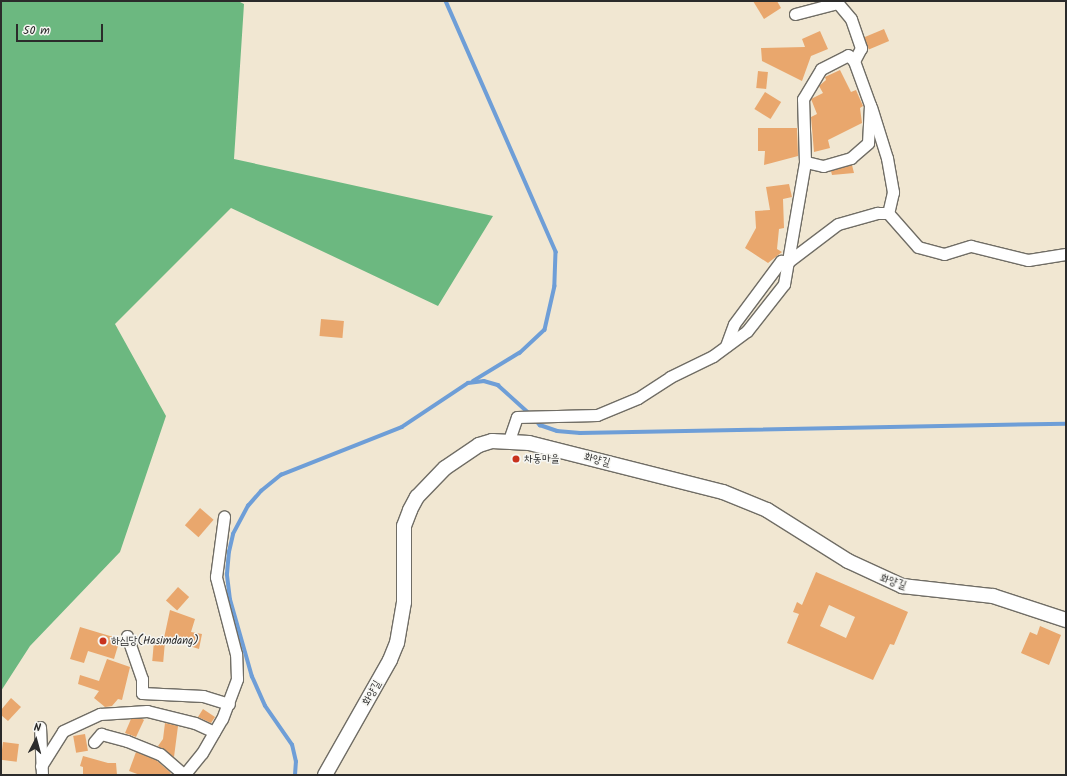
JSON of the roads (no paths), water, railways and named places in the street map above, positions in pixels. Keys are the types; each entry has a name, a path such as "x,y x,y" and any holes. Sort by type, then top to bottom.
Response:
{"street":[{"path":"795,14 837,2 851,19 861,48 854,61"},
{"path":"509,440 517,417 597,416 638,398 670,377 713,356 747,331 767,308 784,284 805,162 803,99 812,81 821,69 848,55 854,61 887,158 893,192 888,213"},
{"path":"805,162 823,166 851,158 868,143 870,105"},
{"path":"888,213 918,247 944,254 971,246 1028,260 1066,254"},
{"path":"726,346 734,324 781,261 789,261 838,224 888,213"},
{"name":"화양길","path":"325,775 390,660 397,643 404,602 404,526 410,510 417,497 445,468 466,452 485,443 509,440 745,499 795,527 848,562 902,586 993,596 1066,620"},
{"path":"94,742 101,734 127,741 160,754 184,775 214,732 229,704 237,679 236,654 216,577 224,517"},
{"path":"127,636 142,679 142,693 204,696 229,704"},
{"path":"41,770 63,731 100,714 147,711 196,723 214,732"},
{"path":"40,727 41,770"}],"waterway":[{"path":"446,1 556,252 555,286 545,330 520,353 474,381"},
{"path":"295,775 296,762 292,745 265,706 252,677 230,600 227,574 229,552 233,534 248,506 261,491 281,475 402,427 468,383 484,381 498,385 529,413"},
{"path":"535,419 540,425 557,431 580,433 1066,424"}],"place":[{"name":"차동마을","path":"516,459"},
{"name":"하심당(Hasimdang)","path":"103,641"}]}
